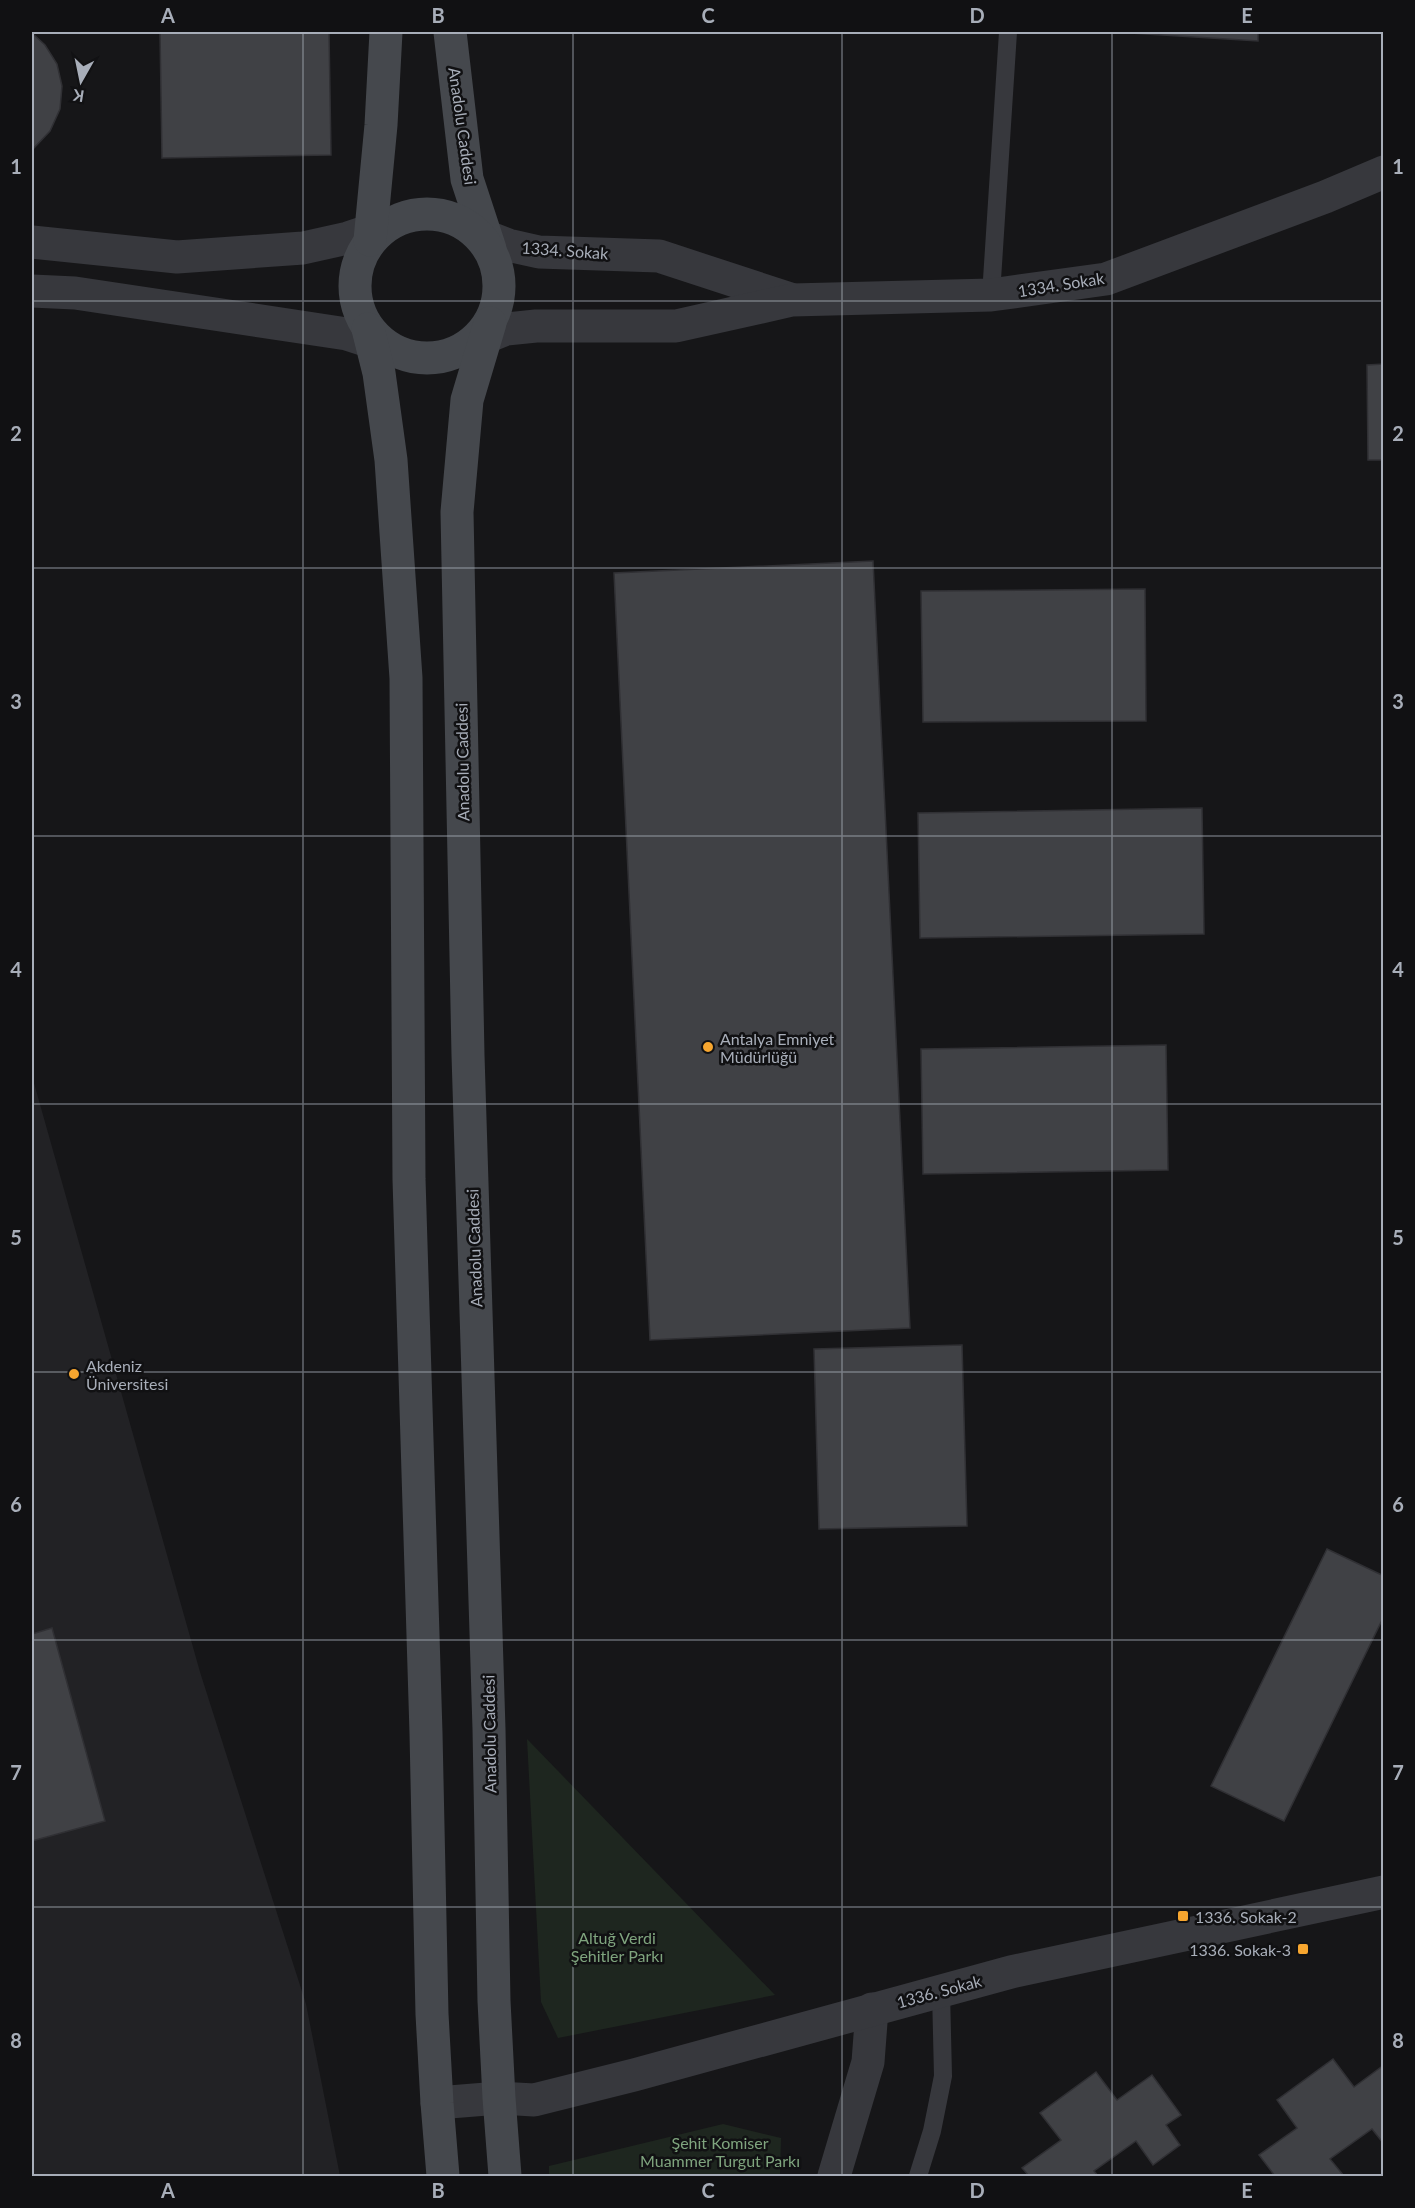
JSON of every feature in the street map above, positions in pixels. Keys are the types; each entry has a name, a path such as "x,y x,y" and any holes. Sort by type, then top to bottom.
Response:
{"main road":[{"path":"386,32 376,232 358,261 354,285 357,308 374,339 391,460 406,678 409,1179 436,2103 443,2176"},
{"name":"Anadolu Caddesi","path":"450,32 467,179 485,241"},
{"path":"374,339 406,356 430,359 454,354 483,334 498,300 499,276 485,241 457,220 433,214 409,215 376,232"},
{"name":"Anadolu Caddesi","path":"483,334 467,400 457,512 468,1055 499,2098 505,2176"}],"street":[{"name":"1334. Sokak","path":"483,334 536,326 676,326 792,300 990,295 1106,279 1325,197 1383,172"},
{"path":"32,242 177,257 303,248 376,232"},
{"name":"1334. Sokak","path":"485,241 539,252 658,256 792,300"},
{"path":"32,291 75,293 374,339"},
{"name":"1336. Sokak","path":"436,2103 499,2098 534,2100 1011,1972 1383,1893"},
{"path":"834,2176 868,2062 872,2008"}],"lane":[{"path":"990,295 1008,32"},
{"path":"918,2176 932,2131 943,2076 941,1990"}],"shaded area":[{"name":"Akdeniz Üniversitesi","path":"32,1076 200,1672 306,2004 340,2176 32,2176"}],"green space":[{"name":"Altuğ Verdi Şehitler Parkı","path":"527,1739 775,1995 558,2038 541,2002"},
{"name":"Şehit Komiser Muammer Turgut Parkı","path":"723,2124 781,2138 780,2176 549,2176 549,2166"}],"building":[{"path":"160,32 329,32 331,155 162,158"},
{"path":"1114,32 1258,32 1258,41"},
{"path":"32,33 45,45 57,64 62,86 60,109 50,131 32,150"},
{"path":"1384,364 1384,460 1368,460 1367,365"},
{"path":"873,561 910,1328 650,1340 614,573"},
{"path":"1145,589 1146,721 923,722 921,591"},
{"path":"1202,808 1204,934 920,938 918,813"},
{"path":"1166,1045 1168,1170 923,1174 921,1049"},
{"path":"962,1345 967,1526 819,1529 814,1349"},
{"path":"1327,1549 1384,1576 1384,1616 1284,1821 1211,1786"},
{"path":"52,1628 105,1821 32,1841 32,1634"},
{"path":"1333,2059 1354,2087 1384,2065 1384,2144 1372,2129 1330,2159 1344,2176 1275,2176 1259,2155 1297,2128 1277,2100"},
{"path":"1096,2072 1117,2100 1152,2075 1181,2115 1166,2125 1180,2145 1153,2165 1136,2141 1094,2171 1098,2176 1029,2176 1022,2168 1061,2140 1040,2113"}],"place":[{"name":"Antalya Emniyet Müdürlüğü","path":"708,1047"},
{"name":"Akdeniz Üniversitesi","path":"74,1374"},
{"name":"1336. Sokak-2","path":"1183,1916"},
{"name":"1336. Sokak-3","path":"1303,1949"}]}
